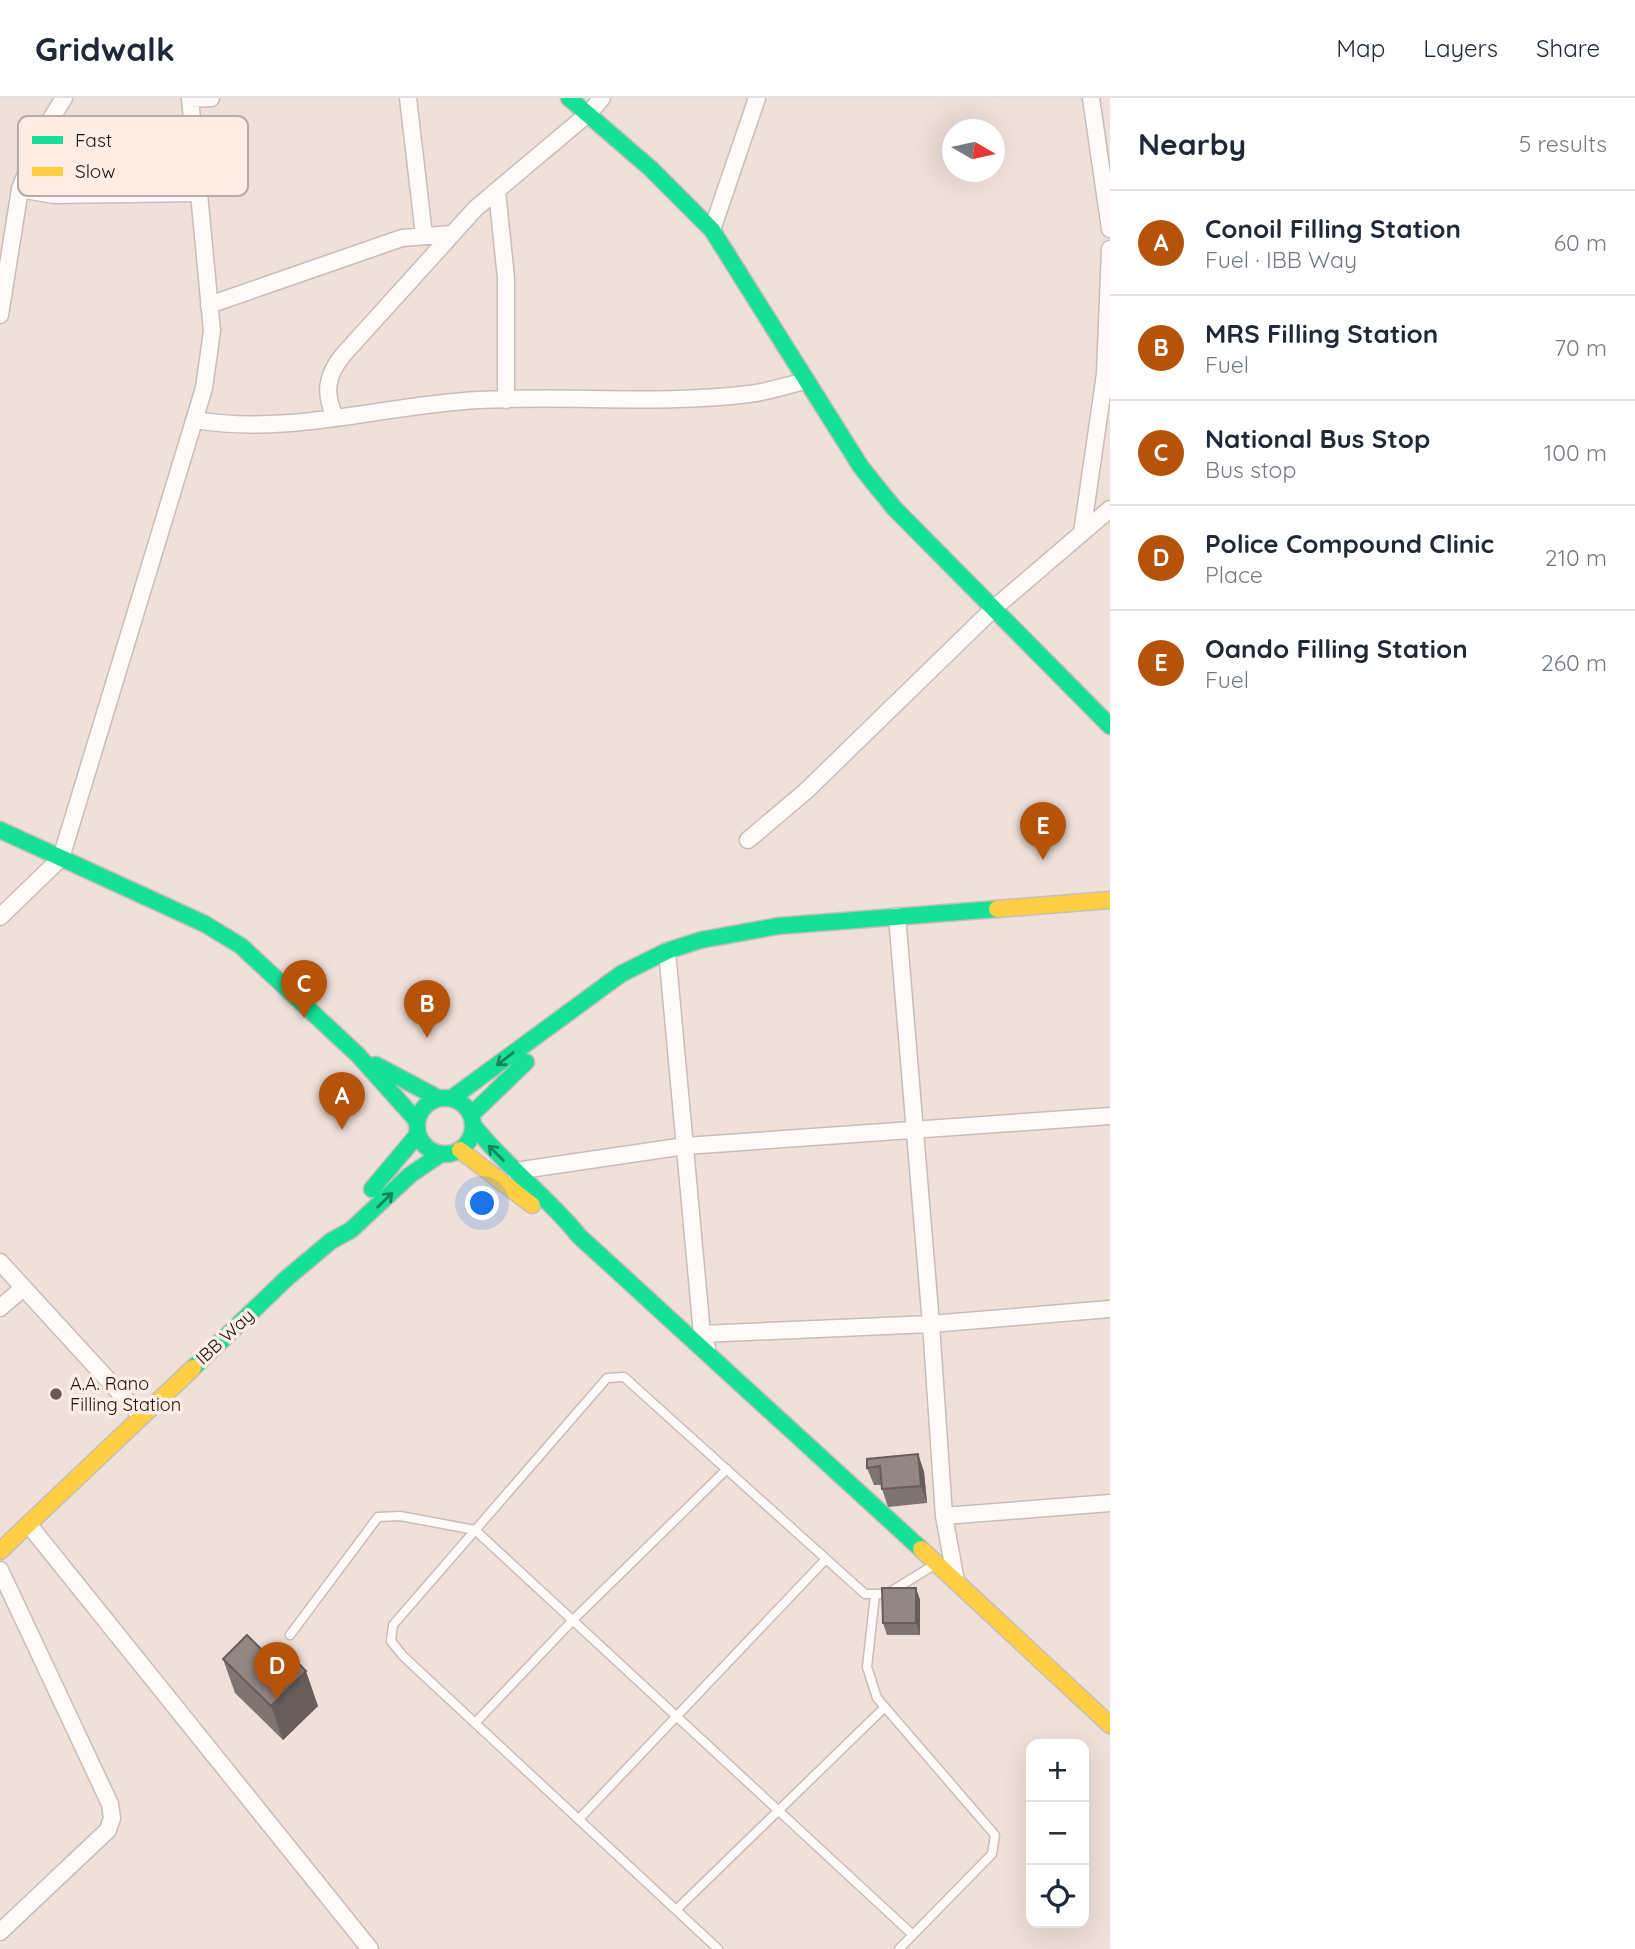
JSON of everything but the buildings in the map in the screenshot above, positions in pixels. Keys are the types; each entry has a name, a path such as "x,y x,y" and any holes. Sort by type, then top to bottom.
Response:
{"main road":[{"path":"569,98 650,168 712,230 861,467 894,508 992,610 1110,726"},
{"path":"0,830 205,924 241,946 358,1055 417,1127 423,1144 441,1154"},
{"path":"331,1241 417,1127 428,1102 445,1098 558,1022 621,974 667,951 741,931 1110,900"},
{"path":"331,1241 351,1230 410,1175 441,1154 460,1150 472,1135 472,1120 532,1057 558,1022"},
{"path":"358,1055 445,1098 460,1101 495,1153 555,1206 579,1236 708,1351 936,1564 1103,1711 1110,1725"},
{"path":"460,1150 549,1218 579,1236"},
{"name":"IBB Way","path":"0,1551 287,1278 331,1241"}],"street":[{"path":"53,116 64,98"},
{"path":"190,99 211,98"},
{"path":"408,98 424,235"},
{"path":"335,417 328,403 327,384 332,368 451,234 603,98"},
{"path":"712,230 757,98"},
{"path":"1091,98 1110,229"},
{"path":"496,191 506,278 506,400"},
{"path":"0,315 19,196"},
{"path":"0,918 61,858 195,420 212,331 199,196"},
{"path":"209,305 402,238 451,234"},
{"path":"1082,533 1105,374 1110,249"},
{"path":"195,420 259,427 306,424 335,417 478,400 690,398 751,394 806,381"},
{"path":"748,839 806,791 992,610 1082,533 1106,519"},
{"path":"897,916 944,1516 956,1581"},
{"path":"667,951 702,1334 708,1351"},
{"path":"515,1171 685,1146 914,1127 1110,1116"},
{"path":"0,1262 141,1416"},
{"path":"0,1308 23,1288"},
{"path":"702,1334 931,1324 1110,1309"},
{"path":"944,1516 1110,1503"},
{"path":"29,1525 366,1947"},
{"path":"0,1570 110,1804 113,1818 108,1830 0,1932"}],"lane":[{"path":"718,1949 391,1641 393,1625 607,1378 625,1377 865,1594 887,1594 936,1564"},
{"path":"475,1723 573,1620 727,1469"},
{"path":"290,1635 378,1517 400,1516 475,1530 914,1935"},
{"path":"579,1819 675,1714 825,1559"},
{"path":"875,1595 867,1667 877,1698 995,1835 992,1854 899,1949"},
{"path":"676,1910 885,1707"}],"traffic: fast":[{"path":"569,98 650,168 712,230 861,467 894,508 1110,726"},
{"path":"0,830 205,924 241,946 358,1055 417,1121"},
{"path":"452,1098 621,974 667,951 701,940 778,926 997,909"},
{"path":"471,1115 526,1062"},
{"path":"376,1065 438,1098"},
{"path":"439,1098 451,1098 461,1102 469,1110 473,1126 469,1142 461,1150 451,1154 439,1154 429,1150 421,1142 417,1132 417,1120 421,1110 429,1102 439,1098"},
{"path":"473,1125 579,1236 921,1549"},
{"path":"372,1189 418,1134"},
{"path":"193,1368 287,1278 331,1241 351,1230 410,1175 441,1154"}],"traffic: slow":[{"path":"997,909 1110,900"},
{"path":"460,1150 532,1205"},
{"path":"0,1551 193,1368"},
{"path":"921,1549 1110,1725"}],"place":[{"name":"Oando Filling Station","path":"1043,860"},
{"name":"National Bus Stop","path":"304,1018"},
{"name":"MRS Filling Station","path":"427,1038"},
{"name":"Conoil Filling Station","path":"342,1130"},
{"name":"A.A. Rano Filling Station","path":"56,1394"},
{"name":"Police Compound Clinic","path":"277,1700"}]}
